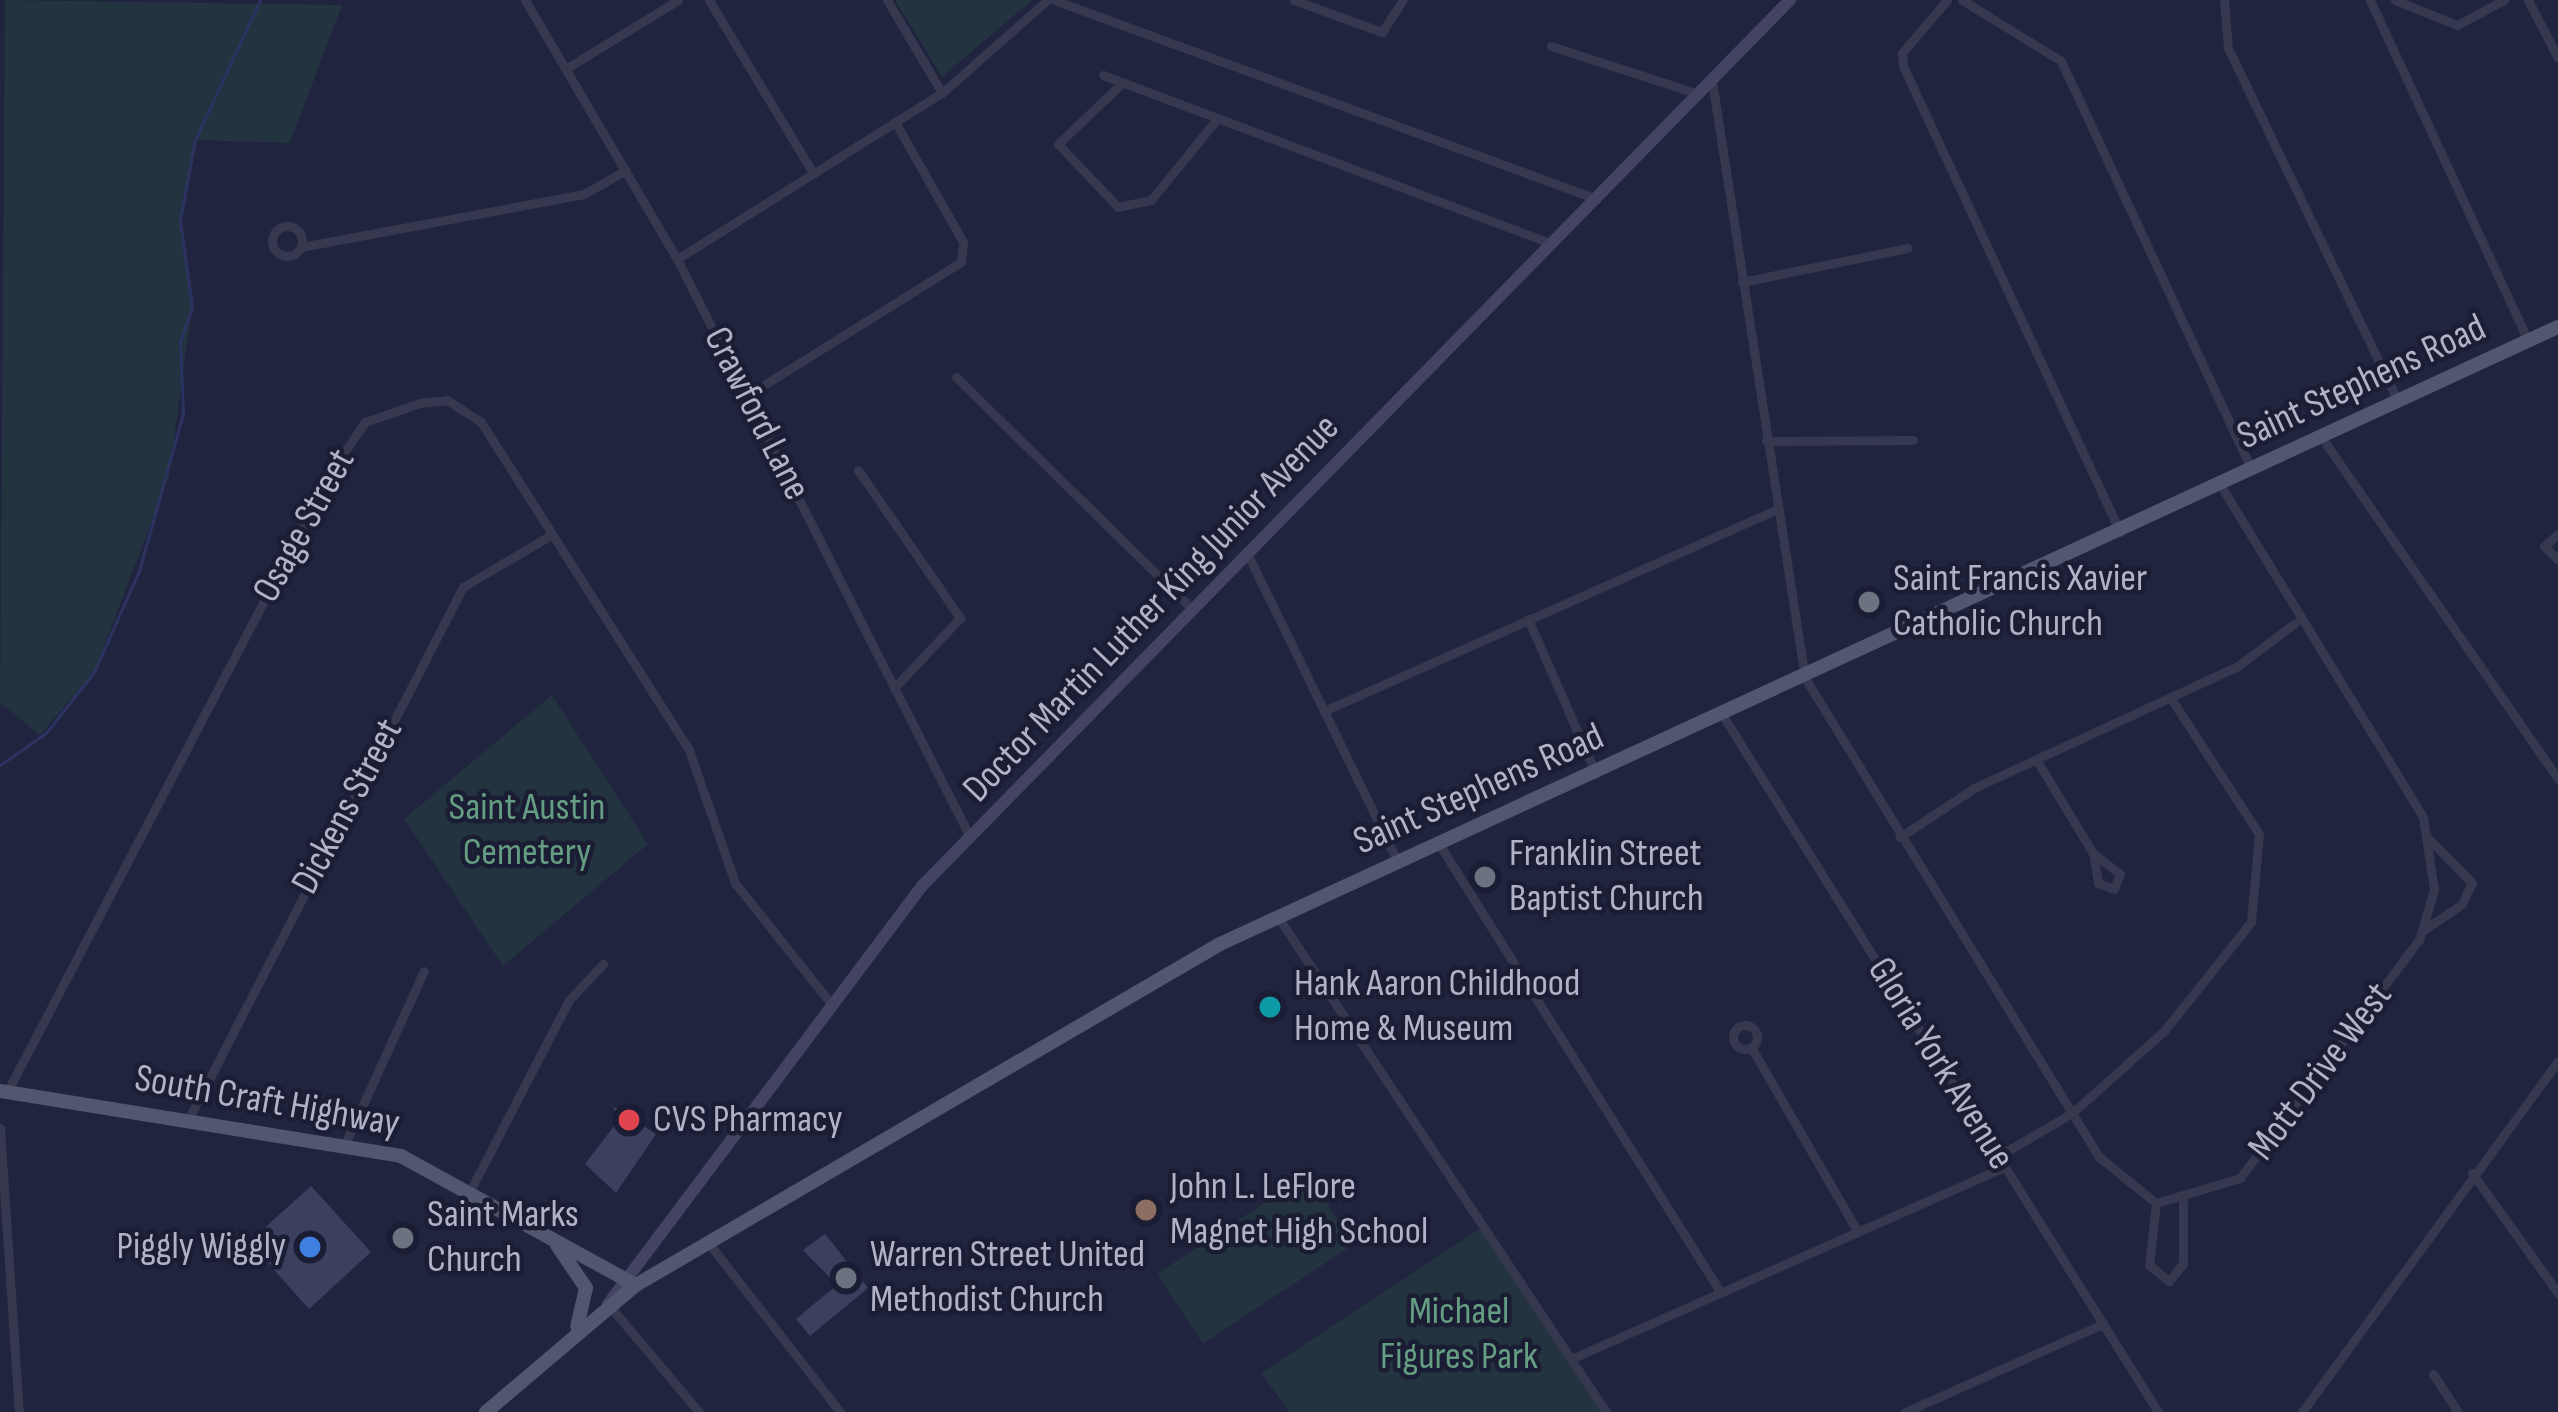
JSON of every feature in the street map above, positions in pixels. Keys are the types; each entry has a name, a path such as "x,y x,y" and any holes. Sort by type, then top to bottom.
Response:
{"main road":[{"name":"Doctor Martin Luther King Junior Avenue","path":"608,1304 622,1274 828,1000 970,837 1790,0"},
{"name":"Saint Stephens Road","path":"486,1412 575,1330 636,1285 1278,917 1805,679 2558,327"},
{"name":"South Craft Highway","path":"4,1091 344,1144 471,1190 636,1285"},
{"path":"548,1235 586,1288 575,1330"}],"street":[{"name":"Crawford Lane","path":"525,0 677,259 970,837"},
{"path":"567,68 678,0"},
{"path":"710,0 813,172"},
{"path":"887,0 941,93"},
{"path":"677,259 941,93 1050,0 1597,199"},
{"path":"1294,0 1382,32 1403,0"},
{"path":"1947,0 1902,52 1903,66 2120,532"},
{"path":"1961,0 2062,61 2252,470"},
{"path":"2224,0 2228,48 2398,402"},
{"path":"2370,0 2528,341"},
{"path":"2396,0 2456,26 2504,0"},
{"path":"2528,0 2558,58"},
{"path":"1551,46 1699,94"},
{"path":"1103,75 1552,244"},
{"path":"1712,81 1805,679 2072,1113 2120,1183 2156,1203 2150,1265 2169,1280 2183,1264 2182,1201"},
{"path":"1122,83 1058,144 1118,207 1151,200 1216,120"},
{"path":"748,395 965,253 895,122"},
{"path":"301,247 584,194 626,170"},
{"path":"1742,282 1908,248"},
{"path":"956,377 1192,609"},
{"name":"Osage Street","path":"4,1091 365,422 421,403 467,407 703,776 735,883 828,1000"},
{"path":"2322,438 2558,779"},
{"path":"1766,441 1913,440"},
{"path":"858,470 960,619 894,688"},
{"name":"Mott Drive West","path":"2156,1203 2182,1201 2240,1178 2422,932 2434,890 2428,839 2380,749 2295,622 2221,485"},
{"path":"1324,711 1777,509"},
{"path":"2558,534 2544,546 2558,560"},
{"name":"Dickens Street","path":"188,1120 463,587 551,536"},
{"path":"1247,555 1398,862"},
{"path":"1528,619 1595,773"},
{"path":"1900,837 1974,788 2039,764 2172,700 2295,622"},
{"path":"1997,1156 2072,1113 2164,1030 2251,922 2263,883 2259,834 2172,700"},
{"name":"Gloria York Avenue","path":"1724,716 2158,1412"},
{"path":"2039,764 2093,853"},
{"path":"2422,932 2462,904 2472,883 2428,839"},
{"path":"1439,844 1721,1293"},
{"path":"1278,917 1606,1412"},
{"path":"471,1190 569,1000 603,964"},
{"path":"344,1144 424,970"},
{"path":"1751,1047 1858,1232"},
{"path":"2302,1412 2558,1061"},
{"path":"0,1128 19,1412"},
{"path":"1571,1359 2004,1167"},
{"path":"2472,1173 2558,1293"},
{"path":"707,1241 840,1412"},
{"path":"608,1304 699,1412"},
{"path":"1904,1412 2103,1324"},
{"path":"0,1347 14,1346"},
{"path":"2433,1374 2458,1412"}],"green space":[{"path":"5,0 342,5 290,143 195,140 180,220 192,307 169,477 94,672 40,735 0,703"},
{"path":"895,0 1032,0 942,77"},
{"name":"Saint Austin Cemetery","path":"552,695 648,844 503,966 404,819"},
{"path":"1308,1174 1354,1244 1203,1344 1157,1274"},
{"name":"Michael Figures Park","path":"1482,1227 1604,1412 1289,1412 1261,1373"}],"building":[{"name":"CVS Pharmacy","path":"613,1106 656,1134 616,1193 585,1164 618,1121"},
{"name":"Piggly Wiggly","path":"311,1186 371,1252 309,1309 249,1242"},
{"name":"Warren Street United Methodist Church","path":"825,1234 868,1288 810,1336 796,1319 837,1285 803,1250"}],"waterway":[{"path":"0,765 46,733 94,672 139,571 183,413 180,342 192,307 180,220 195,140 260,0"}],"place":[{"name":"Saint Francis Xavier Catholic Church","path":"1869,602"},
{"name":"Franklin Street Baptist Church","path":"1485,877"},
{"name":"Hank Aaron Childhood Home & Museum","path":"1270,1007"},
{"name":"CVS Pharmacy","path":"629,1120"},
{"name":"John L. LeFlore Magnet High School","path":"1146,1210"},
{"name":"Saint Marks Church","path":"403,1238"},
{"name":"Piggly Wiggly","path":"310,1247"},
{"name":"Warren Street United Methodist Church","path":"846,1278"}]}
